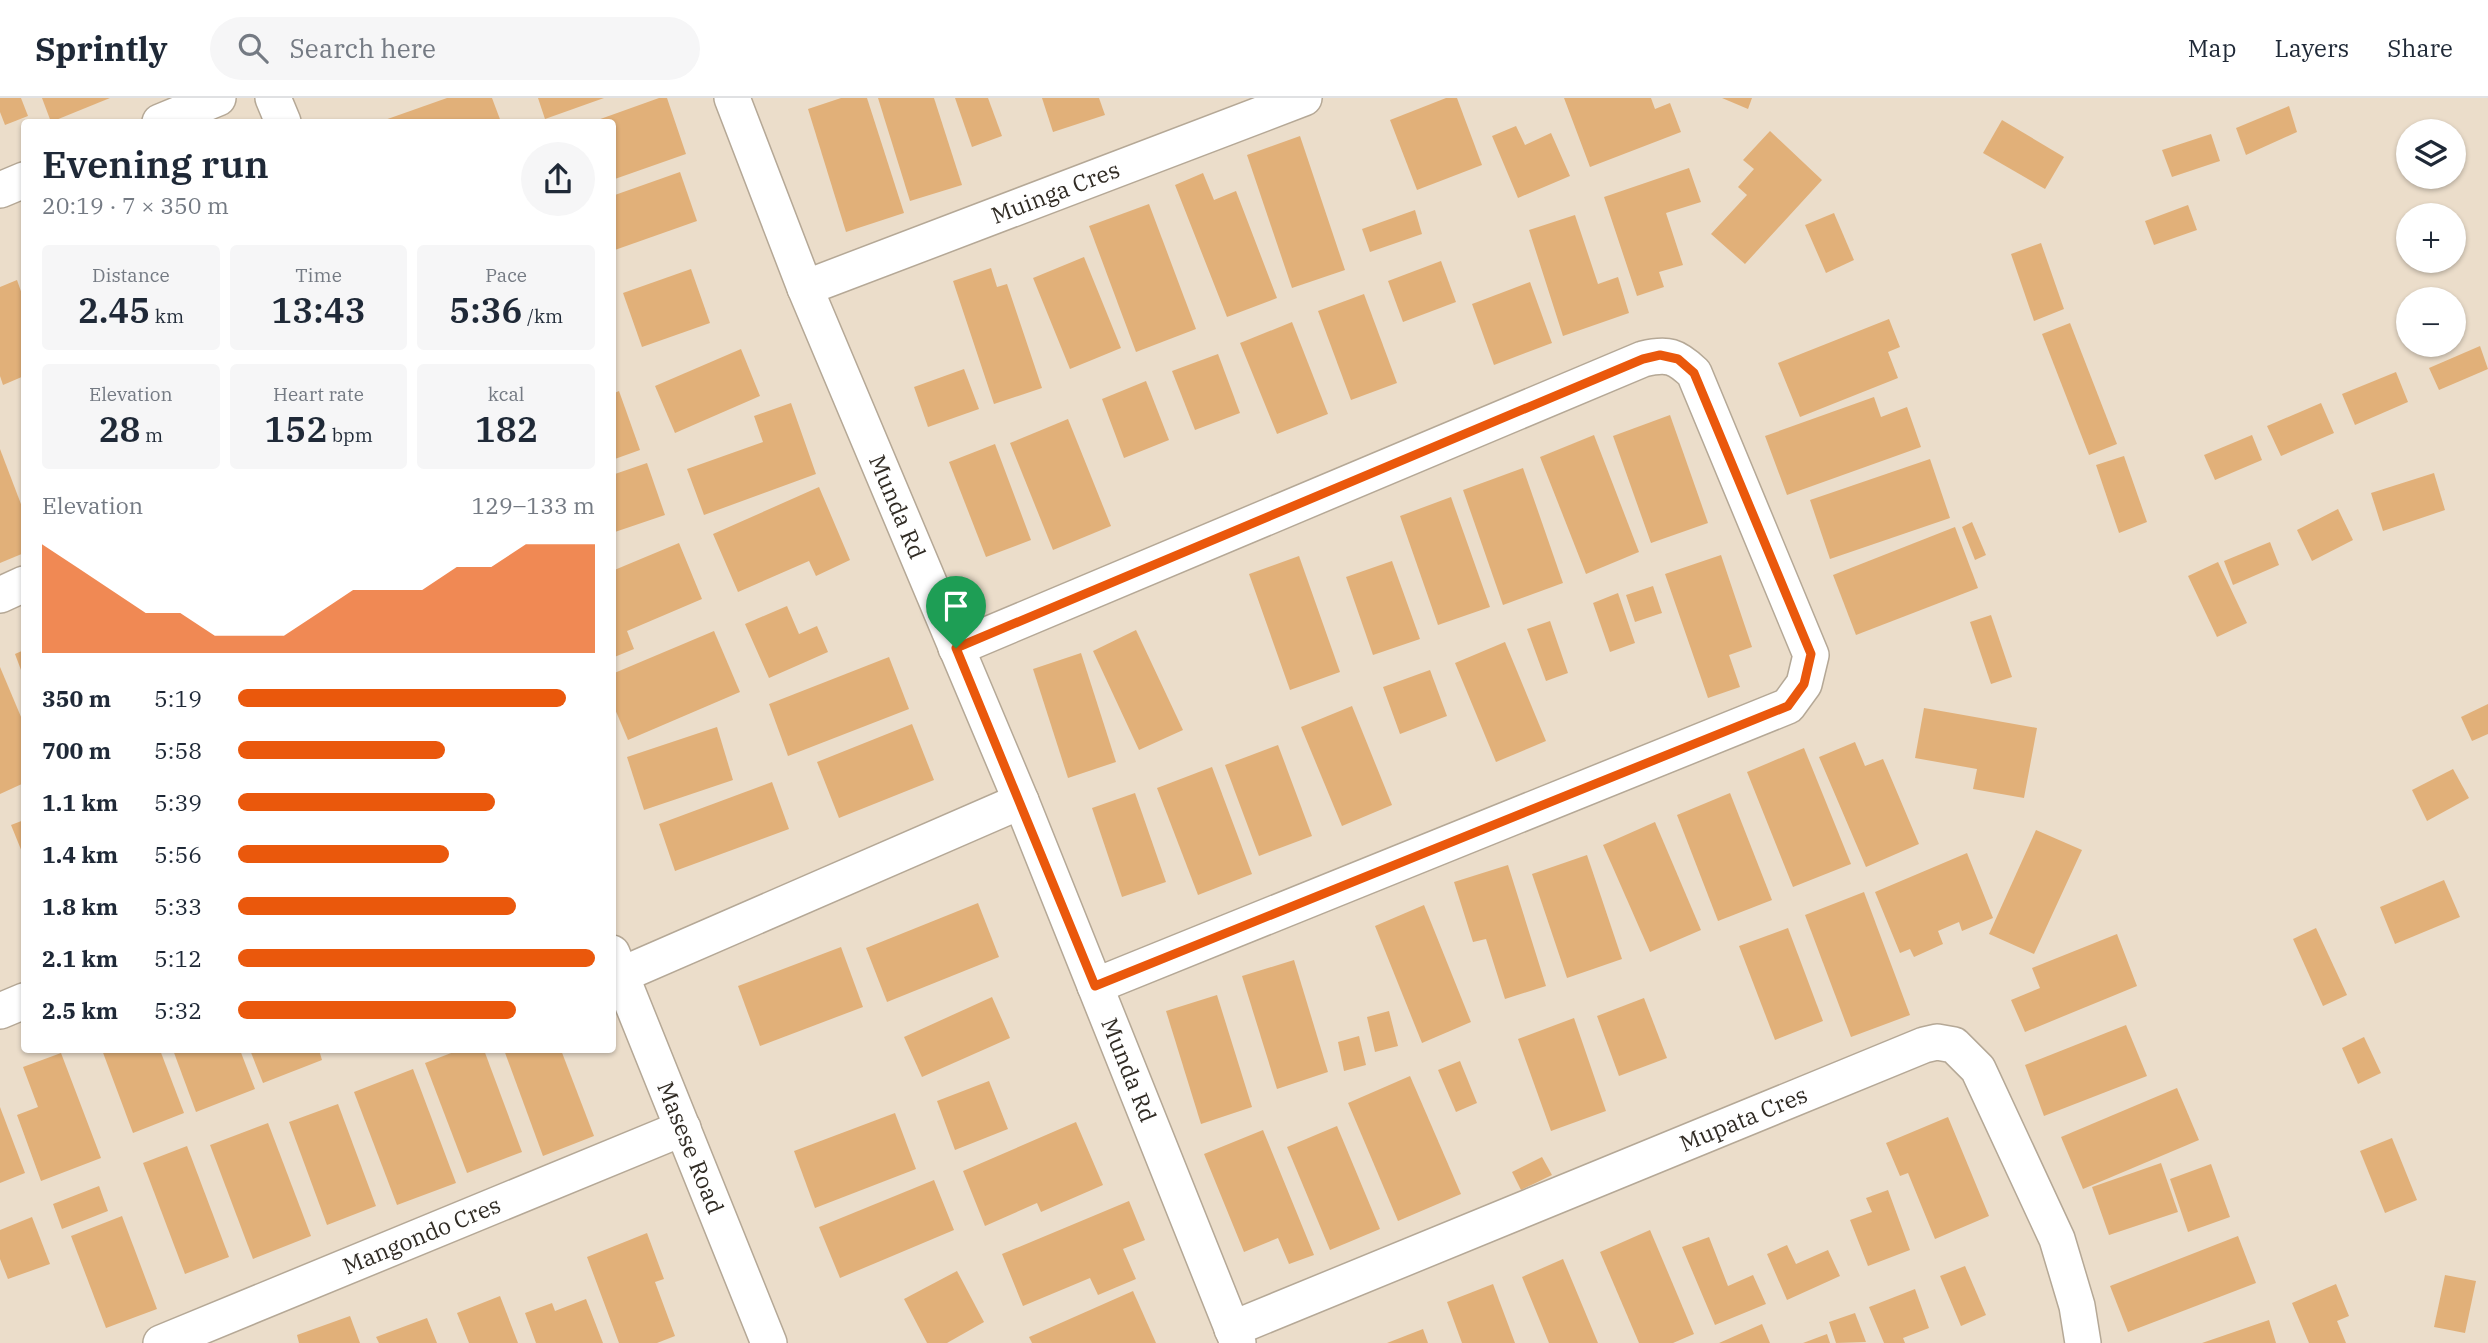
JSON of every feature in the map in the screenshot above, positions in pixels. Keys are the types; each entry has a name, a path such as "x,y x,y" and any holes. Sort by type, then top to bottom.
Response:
{"street":[{"path":"167,119 218,98"},
{"path":"274,98 282,119"},
{"name":"Munda Rd","path":"732,98 806,288 1021,802 1235,1336"},
{"name":"Muinga Cres","path":"806,288 1304,98"},
{"path":"0,190 21,181"},
{"path":"956,648 1630,365 1660,355 1678,359 1694,373 1811,654 1804,684 1788,706 1095,986"},
{"path":"0,594 21,585"},
{"path":"617,964 1021,802"},
{"name":"Masese Road","path":"617,964 769,1343"},
{"path":"0,1011 21,1002"},
{"name":"Mupata Cres","path":"1235,1336 1924,1045 1937,1042 1954,1045 1978,1069 2057,1239 2077,1306 2082,1343"},
{"name":"Mangondo Cres","path":"161,1343 683,1128"}],"building":[{"path":"0,98 21,98 28,116 5,125 0,112"},
{"path":"42,98 110,98 58,119 50,119"},
{"path":"447,98 492,98 500,119 388,119"},
{"path":"538,98 604,98 545,119"},
{"path":"659,98 667,98 686,154 616,179 616,119 600,119"},
{"path":"841,98 867,98 904,213 846,232 808,109"},
{"path":"878,98 934,98 962,185 910,201"},
{"path":"955,98 988,98 1002,136 972,147"},
{"path":"1042,98 1099,98 1105,115 1053,132"},
{"path":"1446,98 1457,98 1482,165 1417,190 1390,120"},
{"path":"1564,98 1651,98 1655,109 1670,103 1681,132 1590,167"},
{"path":"1722,98 1752,98 1748,109"},
{"path":"2289,106 2297,132 2246,155 2236,128"},
{"path":"2002,120 2064,157 2045,189 1983,153"},
{"path":"1516,126 1525,145 1551,133 1570,176 1518,198 1492,136"},
{"path":"1770,131 1822,180 1745,264 1711,234 1747,195 1738,187 1754,169 1743,160"},
{"path":"2211,134 2220,161 2172,177 2162,150"},
{"path":"1300,136 1345,270 1292,288 1247,155"},
{"path":"1689,168 1701,202 1666,213 1683,265 1659,272 1664,287 1637,296 1604,197"},
{"path":"680,172 697,221 616,250 616,195"},
{"path":"1203,173 1214,200 1236,191 1277,298 1227,317 1175,185"},
{"path":"1149,204 1196,329 1136,352 1089,226"},
{"path":"2188,205 2197,230 2154,245 2145,221"},
{"path":"1415,210 1422,234 1370,252 1362,229"},
{"path":"1834,213 1854,260 1826,273 1805,225"},
{"path":"1575,215 1598,284 1618,277 1629,313 1563,336 1529,230"},
{"path":"2041,243 2064,309 2034,321 2011,254"},
{"path":"1084,257 1121,348 1070,369 1033,278"},
{"path":"1441,261 1456,302 1403,322 1388,281"},
{"path":"991,268 997,287 1007,284 1042,388 994,404 953,281"},
{"path":"691,269 710,323 642,347 623,293"},
{"path":"17,280 21,291 21,377 3,385 0,376 0,287"},
{"path":"1530,282 1552,343 1494,365 1472,304"},
{"path":"1364,294 1397,383 1351,400 1318,311"},
{"path":"1889,319 1900,347 1888,352 1898,378 1800,417 1778,363"},
{"path":"1292,322 1328,414 1277,434 1240,343"},
{"path":"2070,323 2117,444 2089,455 2042,334"},
{"path":"2480,346 2488,369 2439,390 2429,368 2454,357 2466,357 2466,352"},
{"path":"741,349 760,396 675,433 655,386"},
{"path":"1218,354 1240,413 1195,430 1172,371"},
{"path":"964,369 979,409 928,427 914,387"},
{"path":"2396,372 2408,402 2355,425 2342,394"},
{"path":"1146,381 1169,440 1124,458 1102,399"},
{"path":"619,391 640,450 616,459 616,392"},
{"path":"1874,397 1881,417 1907,407 1921,447 1787,495 1765,436"},
{"path":"791,403 816,474 704,515 687,469 763,442 754,416"},
{"path":"2321,403 2334,433 2281,456 2267,426"},
{"path":"1670,415 1708,523 1651,543 1613,436"},
{"path":"1068,419 1111,526 1053,550 1010,443"},
{"path":"1594,435 1639,552 1586,574 1540,457"},
{"path":"2252,435 2262,460 2215,480 2204,455"},
{"path":"995,444 1031,540 986,557 949,462"},
{"path":"0,449 21,504 21,554 0,563"},
{"path":"2124,456 2147,522 2119,533 2096,465"},
{"path":"1930,459 1950,518 1830,559 1810,500"},
{"path":"647,463 665,515 616,532 616,474"},
{"path":"1523,468 1563,583 1503,605 1463,490"},
{"path":"2434,473 2445,510 2383,531 2371,493"},
{"path":"819,487 850,560 816,576 809,561 738,592 713,534"},
{"path":"1451,497 1490,607 1438,625 1400,516"},
{"path":"2338,509 2353,540 2312,561 2297,530"},
{"path":"1972,522 1986,555 1975,560 1962,527"},
{"path":"1955,527 1978,588 1856,635 1833,575"},
{"path":"2270,542 2279,565 2233,585 2224,561"},
{"path":"679,543 702,599 627,631 634,649 616,656 616,569"},
{"path":"1721,555 1752,647 1729,655 1740,687 1708,698 1665,574"},
{"path":"1299,556 1340,672 1290,690 1249,574"},
{"path":"1392,561 1420,639 1373,655 1346,577"},
{"path":"2218,562 2247,623 2217,637 2188,576"},
{"path":"1653,586 1662,613 1635,622 1626,595"},
{"path":"1618,593 1635,643 1610,652 1593,603"},
{"path":"787,606 799,634 817,626 828,652 769,678 745,624"},
{"path":"1991,615 2012,677 1991,684 1970,622"},
{"path":"1550,621 1568,673 1546,681 1527,629"},
{"path":"1136,630 1183,730 1139,750 1093,651"},
{"path":"714,631 740,692 628,740 616,712 616,672"},
{"path":"1505,642 1546,741 1496,762 1455,663"},
{"path":"21,651 21,670 15,654"},
{"path":"1081,653 1116,762 1068,778 1033,669"},
{"path":"889,657 909,709 788,756 769,704"},
{"path":"0,667 21,717 21,784 0,794"},
{"path":"1430,670 1447,716 1400,734 1383,687"},
{"path":"2488,704 2488,734 2472,741 2461,717"},
{"path":"1352,706 1392,805 1342,826 1301,727"},
{"path":"1924,708 2037,728 2024,798 1973,789 1977,769 1915,758"},
{"path":"912,724 934,780 839,818 817,762"},
{"path":"717,727 733,780 644,810 627,757"},
{"path":"1855,742 1865,766 1883,759 1919,844 1866,867 1819,757"},
{"path":"1278,745 1312,836 1259,856 1225,765"},
{"path":"1804,748 1851,864 1793,887 1747,772"},
{"path":"1212,767 1252,874 1198,895 1157,788"},
{"path":"2453,769 2469,798 2427,821 2412,790"},
{"path":"772,782 789,829 675,871 659,824"},
{"path":"1135,793 1166,882 1122,897 1092,808"},
{"path":"1730,793 1772,900 1718,921 1677,815"},
{"path":"21,821 21,850 11,825"},
{"path":"1655,822 1701,930 1650,952 1603,845"},
{"path":"2036,830 2082,850 2034,954 1989,934"},
{"path":"1967,853 1993,918 1962,931 1959,922 1938,931 1943,944 1914,957 1910,949 1900,953 1875,892"},
{"path":"1587,855 1622,959 1567,978 1532,874"},
{"path":"1508,865 1546,986 1505,999 1486,939 1473,942 1454,882"},
{"path":"2444,880 2460,917 2395,944 2380,907"},
{"path":"1864,892 1910,1015 1851,1037 1805,915"},
{"path":"978,903 999,957 887,1002 866,948"},
{"path":"1424,905 1471,1022 1422,1043 1375,926"},
{"path":"1788,928 1823,1021 1775,1040 1739,946"},
{"path":"2316,928 2347,995 2323,1006 2293,939"},
{"path":"2117,934 2137,986 2025,1032 2011,1000 2040,988 2032,968"},
{"path":"841,947 863,1007 760,1046 738,986"},
{"path":"1294,960 1328,1072 1277,1089 1242,976"},
{"path":"1217,995 1252,1107 1201,1124 1166,1011"},
{"path":"992,997 1010,1038 922,1077 904,1037"},
{"path":"1644,998 1667,1058 1619,1076 1597,1016"},
{"path":"1389,1011 1398,1046 1375,1052 1367,1017"},
{"path":"1574,1018 1606,1111 1551,1131 1518,1039"},
{"path":"2126,1025 2147,1076 2044,1116 2025,1065"},
{"path":"1359,1036 1366,1065 1344,1071 1338,1042"},
{"path":"2364,1037 2381,1073 2358,1084 2342,1048"},
{"path":"61,1053 101,1158 41,1181 17,1115 38,1107 23,1067"},
{"path":"103,1053 161,1053 184,1113 133,1133"},
{"path":"174,1053 241,1053 255,1089 196,1112"},
{"path":"251,1053 320,1053 322,1060 263,1083"},
{"path":"451,1053 485,1053 522,1152 467,1173 425,1063"},
{"path":"505,1053 562,1053 594,1136 543,1156"},
{"path":"1460,1061 1477,1103 1456,1112 1438,1070"},
{"path":"413,1069 456,1183 397,1205 354,1092"},
{"path":"1410,1076 1461,1194 1398,1221 1348,1103"},
{"path":"989,1081 1008,1129 955,1150 937,1101"},
{"path":"2177,1088 2199,1140 2083,1189 2061,1137"},
{"path":"338,1104 376,1206 327,1225 289,1122"},
{"path":"0,1107 25,1173 0,1183"},
{"path":"895,1113 916,1169 815,1208 794,1151"},
{"path":"1948,1117 1989,1216 1935,1239 1908,1173 1900,1176 1886,1143"},
{"path":"1076,1122 1103,1185 1041,1212 1037,1203 985,1226 963,1171"},
{"path":"268,1123 311,1236 253,1259 210,1145"},
{"path":"1337,1126 1380,1229 1330,1250 1287,1147"},
{"path":"1263,1130 1314,1255 1289,1264 1278,1238 1244,1252 1204,1154"},
{"path":"2392,1138 2417,1200 2385,1213 2360,1151"},
{"path":"187,1146 229,1257 185,1274 143,1163"},
{"path":"1542,1157 1552,1175 1521,1190 1512,1172"},
{"path":"2161,1163 2178,1212 2109,1235 2092,1187"},
{"path":"2211,1164 2230,1217 2188,1232 2170,1179"},
{"path":"934,1180 954,1230 840,1278 819,1227"},
{"path":"99,1186 108,1211 62,1229 53,1204"},
{"path":"1888,1190 1910,1250 1868,1266 1850,1220 1872,1212 1866,1198"},
{"path":"1129,1201 1145,1240 1123,1249 1136,1279 1098,1295 1090,1278 1023,1306 1002,1254"},
{"path":"122,1216 157,1309 106,1328 71,1236"},
{"path":"32,1217 50,1264 8,1279 0,1259 0,1230"},
{"path":"1650,1230 1694,1334 1673,1343 1639,1343 1600,1252"},
{"path":"647,1233 664,1279 655,1282 675,1336 657,1343 619,1343 587,1257"},
{"path":"2238,1236 2256,1283 2128,1332 2110,1286"},
{"path":"1709,1237 1728,1286 1753,1275 1766,1304 1715,1325 1682,1247"},
{"path":"1787,1245 1796,1264 1828,1250 1840,1276 1787,1300 1767,1254"},
{"path":"1563,1259 1598,1343 1549,1343 1522,1277"},
{"path":"1965,1266 1986,1315 1961,1326 1940,1276"},
{"path":"957,1271 984,1322 947,1343 927,1343 904,1299"},
{"path":"2445,1275 2476,1281 2465,1333 2434,1327"},
{"path":"1493,1284 1515,1343 1462,1343 1447,1302"},
{"path":"2336,1284 2349,1316 2337,1321 2346,1343 2309,1343 2292,1303"},
{"path":"1915,1289 1929,1328 1903,1338 1905,1343 1884,1343 1869,1307"},
{"path":"1133,1291 1156,1343 1032,1343 1029,1337"},
{"path":"500,1296 518,1343 469,1343 457,1313"},
{"path":"586,1299 603,1343 536,1343 525,1313 552,1303 555,1311"},
{"path":"1855,1313 1866,1342 1836,1343 1829,1322"},
{"path":"350,1316 360,1343 299,1343 297,1335"},
{"path":"427,1318 437,1343 379,1343 376,1337"},
{"path":"2269,1320 2276,1343 2202,1343"},
{"path":"1762,1324 1770,1343 1719,1343"},
{"path":"1423,1329 1428,1343 1387,1343"},
{"path":"1827,1334 1830,1343 1803,1343"}],"route":[{"path":"1660,355 1678,359 1694,373 1811,654 1804,684 1788,706 1095,986 956,648 1643,359 1660,355"}]}
